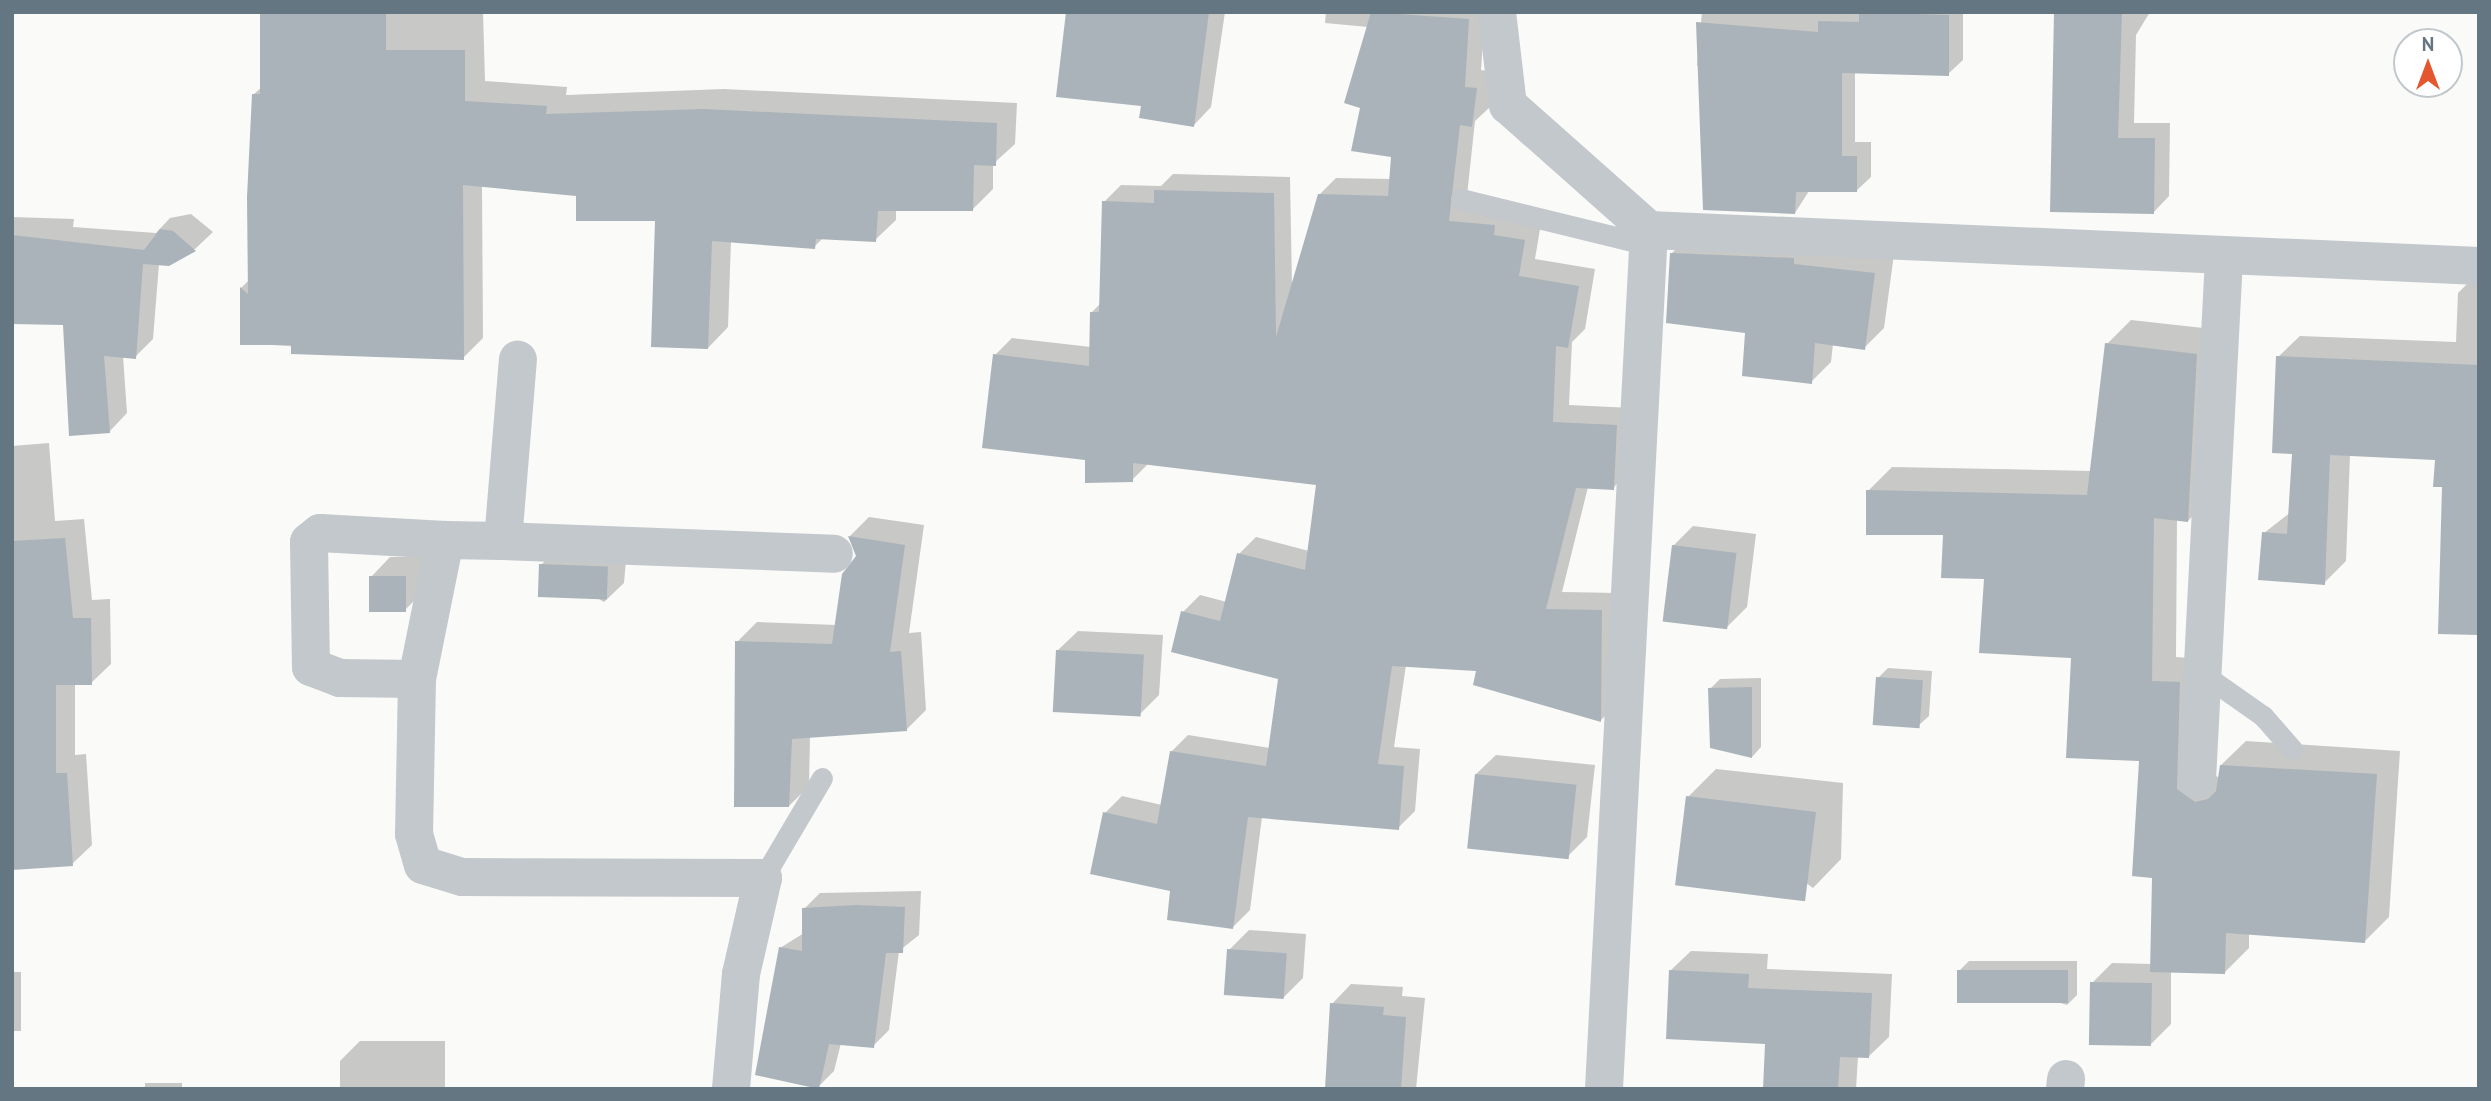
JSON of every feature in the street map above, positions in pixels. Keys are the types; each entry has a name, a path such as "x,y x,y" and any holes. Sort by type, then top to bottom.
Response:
{"street":[{"path":"1497,12 1508,105 1648,238 2479,266"},
{"path":"1604,1089 1648,238"},
{"path":"2197,780 2206,676 2224,257"},
{"path":"503,541 518,360"},
{"path":"417,680 340,678 310,667 309,542 320,533 834,554"},
{"path":"445,540 417,680 414,834 423,864 461,877 764,878 741,974 730,1089"}],"lane":[{"path":"1461,199 1648,238"},
{"path":"2206,676 2255,709 2292,749"},
{"path":"764,878 822,778"}],"building":[{"path":"260,12 386,12 386,50 465,50 465,101 547,106 546,114 703,109 997,123 996,166 974,165 973,211 878,211 876,242 816,239 815,249 712,241 708,349 651,347 655,221 576,221 576,196 463,185 464,360 291,354 291,345 240,345 240,287 248,294 247,197 252,94 260,94"},
{"path":"1066,12 1209,12 1194,127 1139,118 1141,106 1056,97"},
{"path":"1371,12 1469,19 1465,87 1477,88 1472,127 1460,125 1449,221 1495,225 1494,235 1525,240 1519,276 1579,286 1568,348 1556,346 1553,422 1617,425 1614,490 1576,488 1546,609 1602,610 1601,722 1473,685 1476,671 1392,666 1378,764 1404,766 1399,830 1248,817 1233,929 1167,920 1170,891 1090,874 1103,812 1157,824 1170,751 1266,766 1278,679 1171,652 1181,611 1220,621 1237,553 1305,570 1316,485 1133,463 1133,482 1085,483 1085,460 982,448 993,354 1089,366 1090,312 1099,312 1102,201 1154,203 1154,190 1274,193 1276,337 1318,194 1388,196 1391,157 1351,151 1360,108 1344,103"},
{"path":"1859,12 1949,15 1949,76 1842,73 1842,156 1857,156 1857,192 1796,192 1795,214 1703,210 1696,22 1818,32 1818,21 1859,22"},
{"path":"2054,12 2122,12 2118,138 2155,138 2154,214 2050,212"},
{"path":"160,229 173,231 196,251 169,266 143,264 136,359 104,356 110,433 69,436 63,325 12,324 12,235 144,250"},
{"path":"1670,253 1794,258 1794,264 1875,273 1865,350 1815,343 1812,384 1742,376 1745,333 1666,323"},
{"path":"2105,343 2197,354 2188,522 2154,518 2152,681 2180,682 2177,789 2195,802 2208,799 2216,791 2220,765 2377,774 2365,943 2226,933 2225,974 2150,972 2152,878 2132,876 2139,761 2066,758 2071,658 1979,653 1984,579 1941,578 1943,535 1866,535 1866,490 2087,495"},
{"path":"2276,356 2479,365 2479,635 2438,634 2442,487 2433,487 2435,460 2330,455 2325,585 2258,580 2262,532 2287,534 2292,454 2272,453"},
{"path":"848,536 905,545 890,652 901,651 907,731 792,739 789,807 734,807 735,641 832,644 842,574 856,556"},
{"path":"65,538 73,618 91,618 92,685 56,685 56,773 67,773 73,866 12,870 12,541"},
{"path":"1672,545 1737,553 1727,629 1663,621"},
{"path":"539,564 608,566 607,599 538,597"},
{"path":"369,576 406,576 406,612 369,612"},
{"path":"1056,650 1144,655 1141,717 1053,712"},
{"path":"1876,677 1923,680 1920,728 1873,725"},
{"path":"1752,687 1752,758 1710,748 1708,688"},
{"path":"1475,774 1576,785 1569,859 1467,849"},
{"path":"1686,796 1816,812 1805,901 1675,885"},
{"path":"856,905 905,907 903,953 886,953 874,1048 829,1044 819,1089 755,1075 779,947 802,951 802,908"},
{"path":"1227,949 1287,953 1284,999 1224,995"},
{"path":"1669,970 1749,974 1748,988 1872,993 1869,1058 1840,1057 1838,1089 1763,1089 1765,1044 1666,1039"},
{"path":"1957,970 2068,970 2068,1003 1957,1003"},
{"path":"2090,982 2152,983 2151,1046 2089,1045"},
{"path":"1330,1003 1384,1007 1383,1015 1406,1017 1401,1089 1325,1089"}]}
